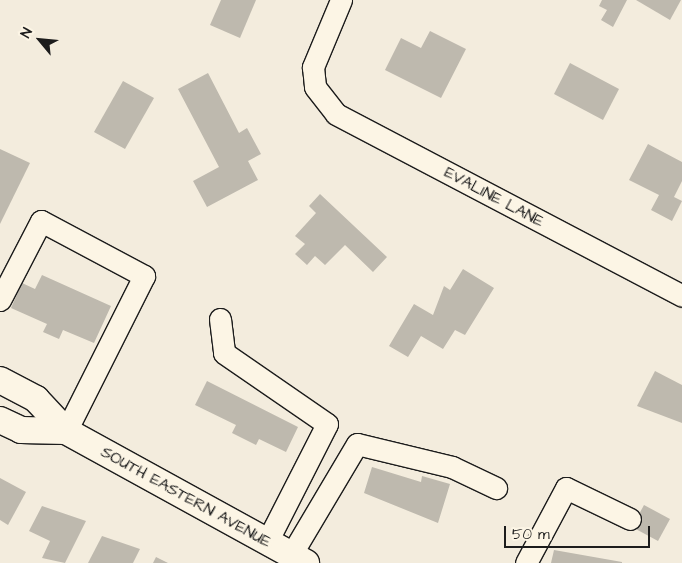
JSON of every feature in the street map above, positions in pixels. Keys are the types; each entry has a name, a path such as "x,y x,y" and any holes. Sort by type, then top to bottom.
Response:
{"main road":[{"name":"SOUTH EASTERN AVENUE","path":"0,380 36,399 66,431 299,559"},
{"name":"SOUTH EASTERN AVENUE","path":"0,420 21,430 66,431"}],"street":[{"name":"EVALINE LANE","path":"341,0 319,46 313,67 315,87 336,114 682,296"},
{"path":"0,300 41,221 144,276 66,431"},
{"path":"220,319 224,353 327,424 305,472 268,542"},
{"path":"299,559 330,484 357,444 452,467 496,488"},
{"path":"526,563 566,488 630,519"}],"building":[{"path":"221,0 256,0 240,38 210,25"},
{"path":"602,0 627,0 613,27 601,20 607,10 599,6"},
{"path":"636,0 681,0 670,20"},
{"path":"430,31 466,49 441,98 385,70 401,38 421,48"},
{"path":"570,63 619,89 603,120 554,94"},
{"path":"208,73 239,133 247,128 261,154 248,161 258,180 207,207 193,181 219,167 178,89"},
{"path":"123,81 154,98 125,149 94,132"},
{"path":"648,144 682,162 682,181 674,197 682,201 672,221 651,210 659,195 629,180"},
{"path":"0,149 30,163 0,224"},
{"path":"320,194 387,257 373,272 345,245 325,265 315,256 307,265 295,254 305,244 295,236 316,213 309,206"},
{"path":"463,269 494,288 465,335 455,330 443,349 421,336 408,357 389,346 414,304 433,315 444,286 450,290"},
{"path":"42,275 111,306 94,343 63,330 59,339 43,332 47,324 11,308 22,283 35,289"},
{"path":"655,371 682,385 682,423 637,406"},
{"path":"207,381 298,427 286,452 259,439 256,445 232,433 236,425 195,405"},
{"path":"372,467 421,482 422,476 450,484 438,523 364,493"},
{"path":"0,478 26,492 8,525 0,520"},
{"path":"644,505 670,519 658,541 632,527"},
{"path":"42,506 86,521 65,563 42,558 50,541 29,531"},
{"path":"102,536 140,549 133,563 88,563"},
{"path":"554,550 622,562 622,563 551,563"},
{"path":"156,557 168,563 153,563"}]}
